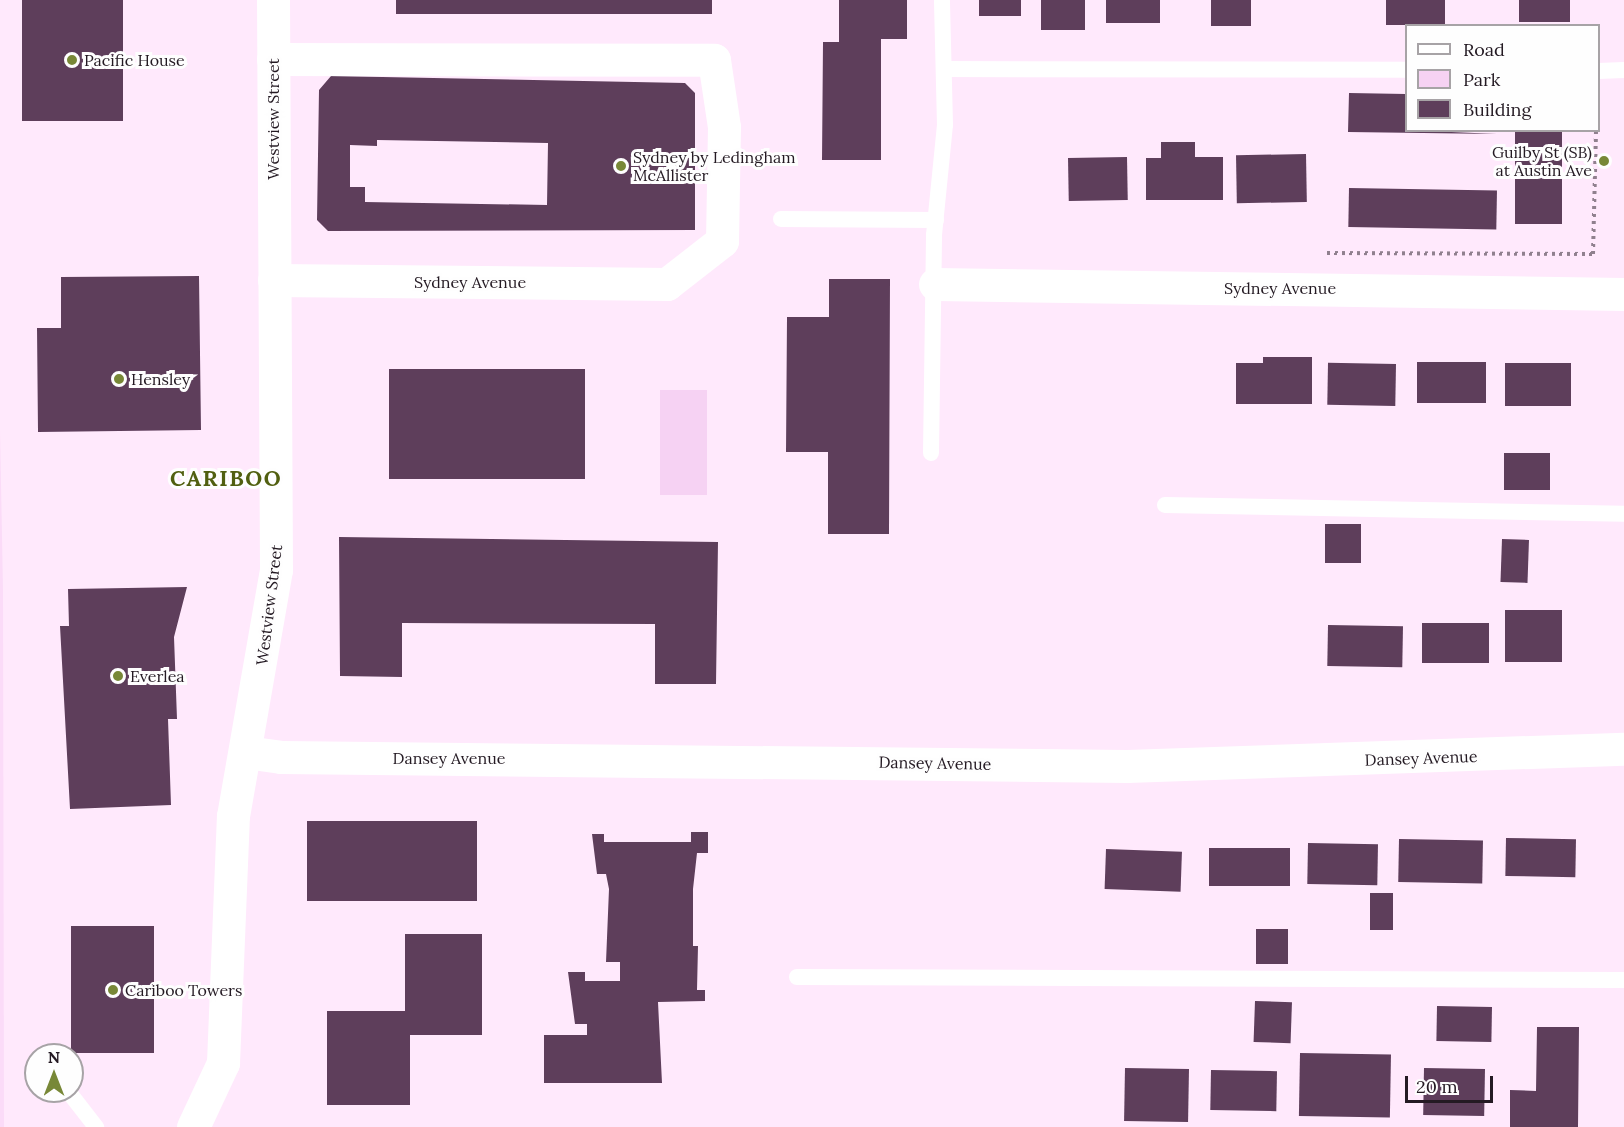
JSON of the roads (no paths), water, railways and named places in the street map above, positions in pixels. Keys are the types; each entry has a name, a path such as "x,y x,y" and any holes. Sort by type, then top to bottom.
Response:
{"street":[{"name":"Westview Street","path":"193,1127 224,1063 229,860 278,543 273,0"},
{"name":"Sydney Avenue","path":"273,59 714,60 724,127 722,241 667,284 274,280"},
{"name":"Sydney Avenue","path":"935,284 1624,294"},
{"name":"Dansey Avenue","path":"246,752 281,757 1126,766 1624,749"}],"lane":[{"path":"931,453 936,220 944,69 942,0"},
{"path":"944,69 1405,70"},
{"path":"1600,70 1624,70"},
{"path":"781,219 936,220"},
{"path":"1165,505 1624,514"},
{"path":"797,977 1624,980"},
{"path":"77,1103 96,1127"}],"place":[{"name":"Pacific House","path":"72,60"},
{"name":"Guilby St (SB) at Austin Ave","path":"1604,161"},
{"name":"Sydney by Ledingham McAllister","path":"621,166"},
{"name":"Hensley","path":"119,379"},
{"name":"Everlea","path":"118,676"},
{"name":"Cariboo Towers","path":"113,990"}],"district":[{"name":"CARIBOO","path":"226,479"}]}
